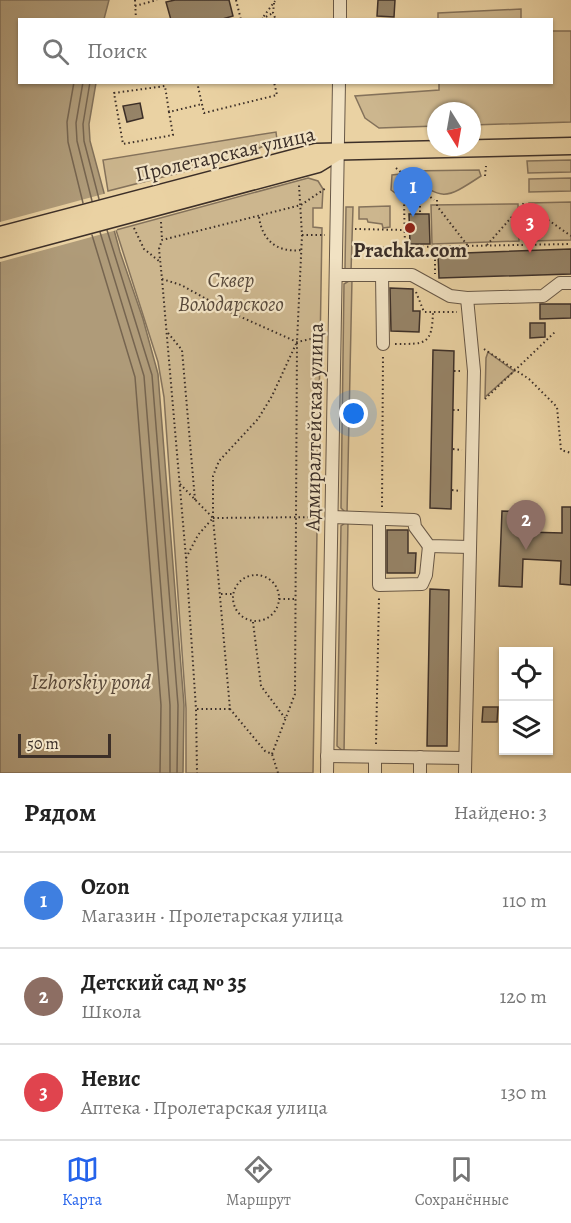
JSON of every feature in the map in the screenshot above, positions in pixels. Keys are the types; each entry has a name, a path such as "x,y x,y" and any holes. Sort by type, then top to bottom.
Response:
{"main road":[{"name":"Пролетарская улица","path":"128,213 316,152 571,146"},
{"path":"0,235 128,213"},
{"path":"0,249 128,213"}],"street":[{"path":"340,0 340,18"},
{"name":"Адмиралтейская улица","path":"327,773 326,517 336,275 339,84"},
{"path":"336,275 410,275 435,290 450,296 467,298 543,296 560,283 571,283"},
{"path":"382,275 384,344"},
{"path":"465,772 473,410 472,350 467,298"},
{"path":"326,517 414,520 419,534 429,546 426,575 422,584 379,585 379,519"},
{"path":"429,546 470,547"},
{"path":"327,756 465,758"},
{"path":"375,757 375,773"},
{"path":"420,757 420,773"}],"path":[{"path":"135,0 136,18"},
{"path":"135,6 157,0"},
{"path":"236,0 240,18"},
{"path":"275,0 273,13 275,18"},
{"path":"263,18 275,0"},
{"path":"265,18 273,13"},
{"path":"197,84 204,113 277,95 274,84"},
{"path":"165,86 169,112 173,135 123,144 114,93 165,86"},
{"path":"169,112 202,104"},
{"path":"485,176 486,166"},
{"path":"396,168 435,200 437,206 468,246"},
{"path":"278,773 272,754 295,694 297,342 302,235 298,179"},
{"path":"162,240 301,205 326,188"},
{"path":"404,200 405,247"},
{"path":"420,200 420,212"},
{"path":"487,245 524,203 571,236"},
{"path":"128,213 144,249 159,261"},
{"path":"160,215 162,240 159,261 168,333 186,558 196,709 197,773"},
{"path":"259,217 260,227 272,244 291,251 301,250"},
{"path":"355,229 405,230"},
{"path":"302,235 322,235"},
{"path":"355,248 571,244"},
{"path":"435,246 435,290"},
{"path":"410,275 424,312 469,313"},
{"path":"162,279 181,285 232,313 297,342 324,336"},
{"path":"379,519 382,513 384,344 415,344 428,340 433,334 433,312"},
{"path":"473,410 556,331"},
{"path":"168,333 182,350 195,500"},
{"path":"272,754 265,751 230,710 213,518 215,468 258,419 272,396 297,342"},
{"path":"472,350 485,349 517,370 557,407 561,450 571,453"},
{"path":"180,484 213,518 326,517"},
{"path":"186,558 198,535 213,518"},
{"path":"254,575 269,579 279,591 279,599 274,614 268,619 253,622 239,615 235,609 232,594 240,581 254,575"},
{"path":"375,757 379,585"},
{"path":"221,594 232,594"},
{"path":"279,599 295,599"},
{"path":"253,622 261,686 285,718"},
{"path":"196,709 230,710"}],"green space":[{"path":"521,9 521,18 438,18 438,13"},
{"path":"553,31 571,31 571,122 481,125 481,102 427,102 427,126 379,128 365,118 355,96 439,90 439,84 553,84"},
{"path":"276,132 277,140 237,158 108,191 103,160"},
{"path":"571,160 571,172 528,173 527,161"},
{"path":"479,170 481,176 458,190 443,194 428,189 407,174 407,171"},
{"path":"400,174 423,194 398,195 391,190 392,175"},
{"name":"Сквер Володарского","path":"308,178 318,181 323,189 322,208 313,208 313,227 322,228 313,773 186,773 186,708 164,397 158,362 116,230"},
{"path":"571,178 571,191 529,192 529,179"},
{"path":"571,202 571,240 529,241 529,203"},
{"path":"518,204 519,241 432,244 431,205"},
{"path":"390,206 390,227 383,228 382,224 359,219 359,207"},
{"path":"346,207 353,207 351,272 345,268"},
{"path":"352,279 347,514 341,508 344,284"},
{"path":"488,352 514,371 485,397 486,358"},
{"path":"348,521 344,752 337,746 341,526"}],"water":[{"name":"Izhorskiy pond","path":"0,0 109,0 104,18 18,18 18,84 96,84 89,124 90,141 120,252 143,319 158,374 184,705 183,773 0,773"}],"pier":[{"path":"107,193 117,230 0,262 0,222"}],"building":[{"path":"229,0 233,16 170,18 166,2"},
{"path":"378,0 395,0 394,17 377,16"},
{"path":"140,103 143,118 127,122 123,106"},
{"path":"409,214 429,214 430,244 410,244"},
{"path":"571,249 571,274 439,278 438,254"},
{"path":"390,288 413,289 413,311 420,311 419,332 391,331"},
{"path":"540,304 571,304 571,318 540,319"},
{"path":"530,323 545,323 545,337 530,338"},
{"path":"433,350 454,351 451,509 430,508"},
{"path":"562,507 571,507 571,585 560,584 561,561 523,559 522,587 499,586 502,511 527,512 527,532 562,533"},
{"path":"387,530 408,530 408,553 416,553 415,573 387,573"},
{"path":"430,589 449,590 447,746 427,746"},
{"path":"483,707 498,707 497,722 482,722"}],"place":[{"name":"Ozon","path":"413,217"},
{"name":"Prachka.com","path":"410,228"},
{"name":"Невис","path":"530,253"},
{"name":"Детский сад № 35","path":"526,550"}]}
